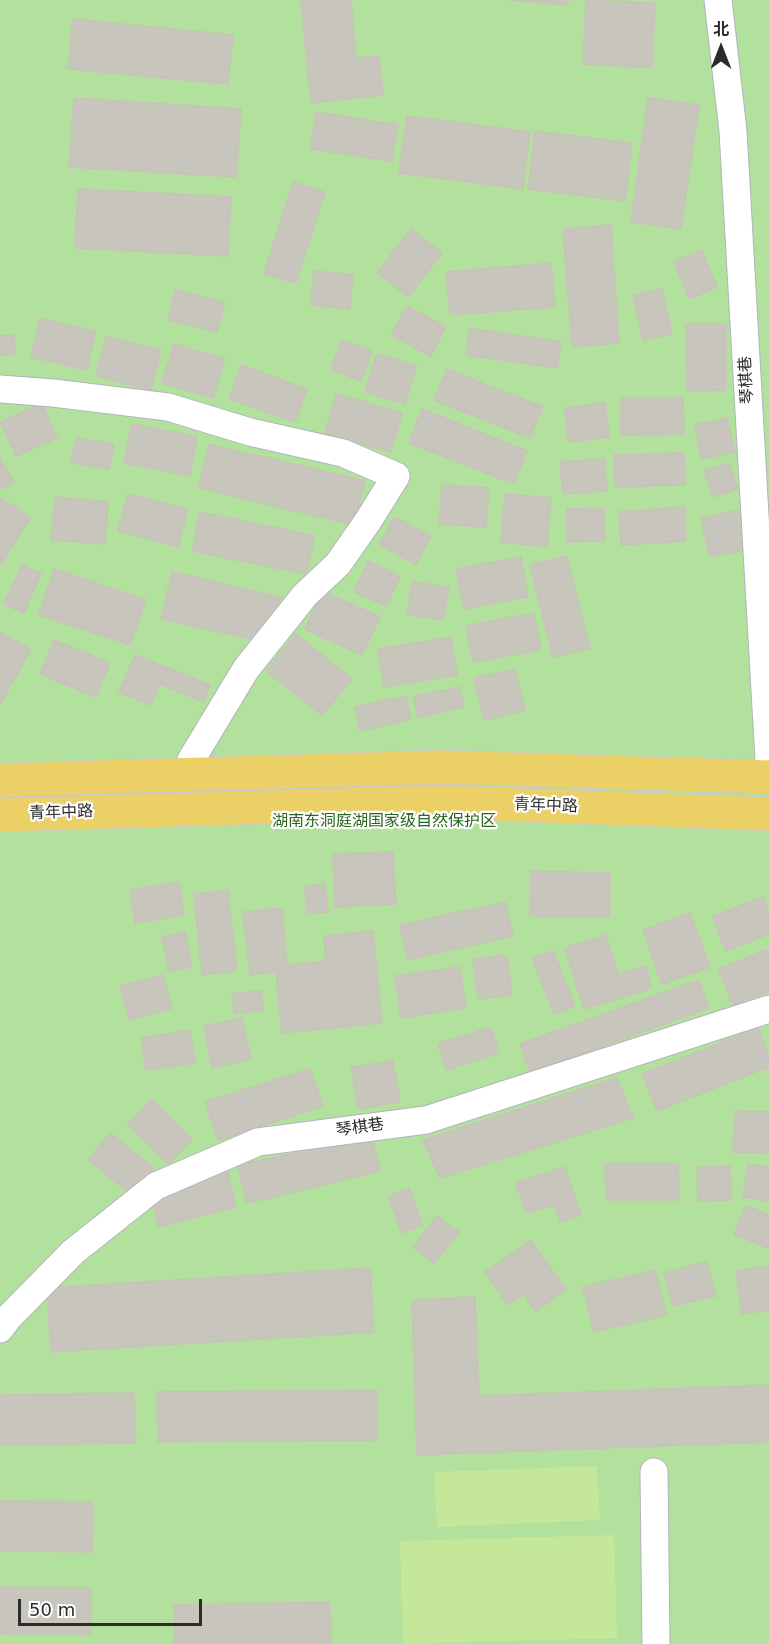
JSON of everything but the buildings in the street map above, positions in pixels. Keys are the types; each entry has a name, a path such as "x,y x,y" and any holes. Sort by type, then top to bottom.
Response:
{"main road":[{"path":"0,780 441,767 769,777"},
{"name":"青年中路","path":"0,815 440,802 769,814"}],"street":[{"name":"琴棋巷","path":"718,0 733,131 769,760"},
{"path":"0,388 168,407 250,432 343,453 396,476 338,564 305,595 246,669 191,760"},
{"name":"琴棋巷","path":"0,1329 73,1252 156,1186 258,1142 426,1120 769,1010"},
{"path":"654,1472 656,1644"}],"green space":[{"name":"湖南东洞庭湖国家级自然保护区","path":"0,0 769,0 769,1644 0,1644"},
{"path":"597,1466 600,1520 437,1527 434,1472"},
{"path":"614,1535 617,1638 403,1644 400,1541"}]}
